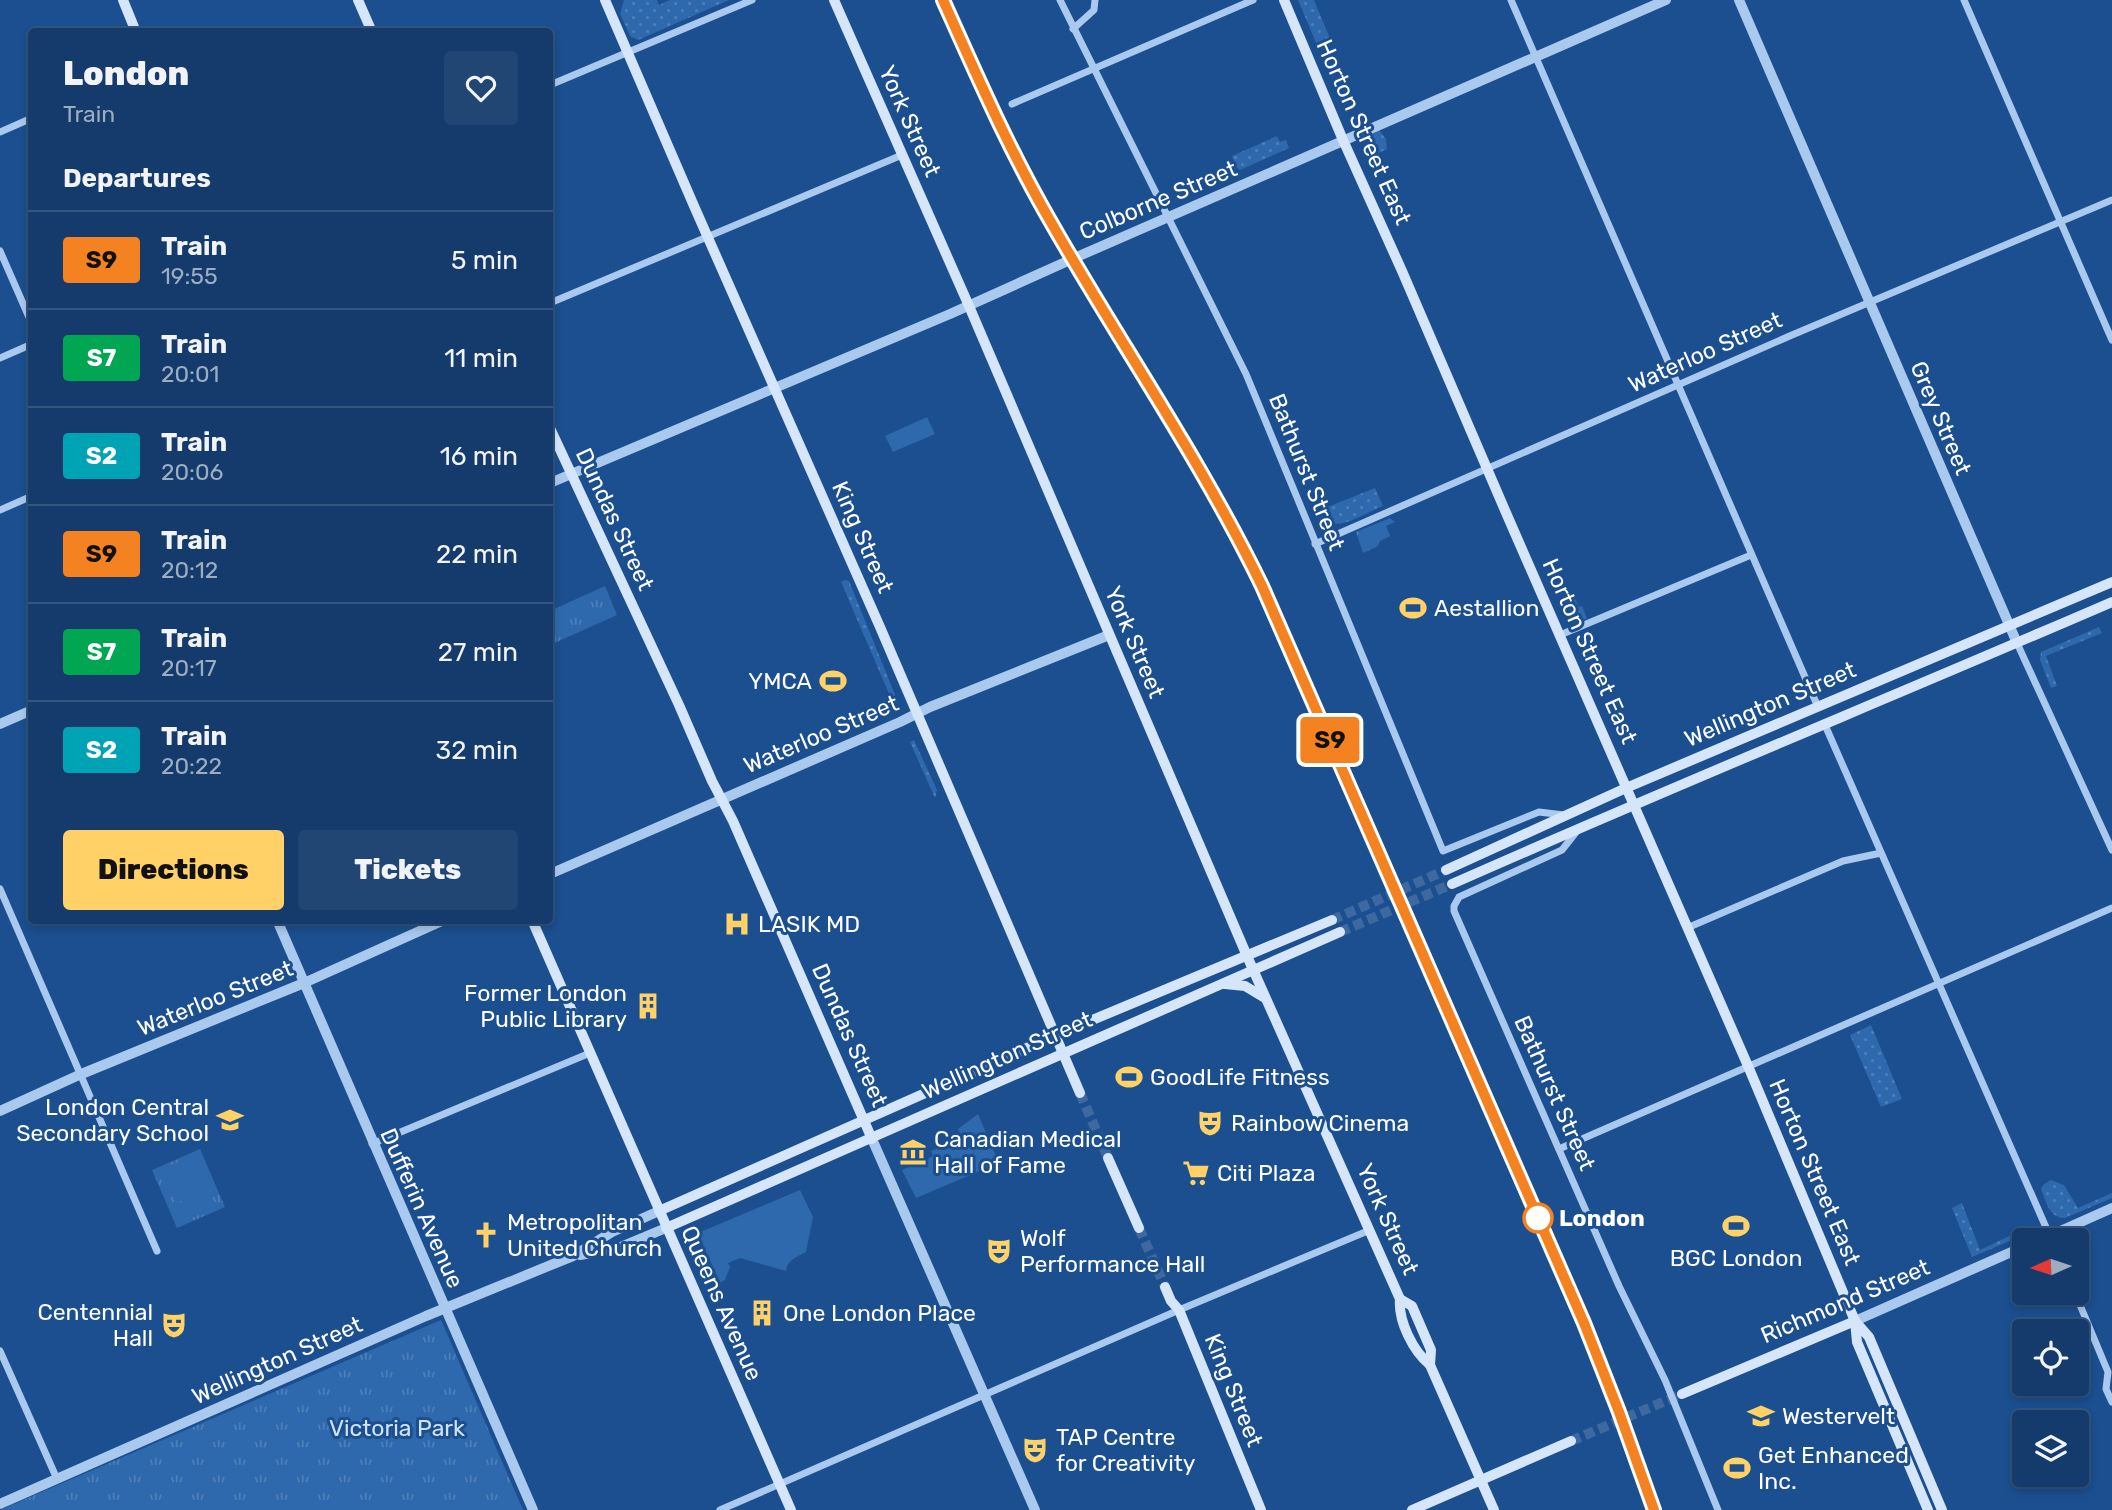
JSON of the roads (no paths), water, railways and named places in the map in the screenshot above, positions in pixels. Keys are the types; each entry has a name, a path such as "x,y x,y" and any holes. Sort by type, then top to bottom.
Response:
{"main road":[{"path":"123,0 134,28"},
{"path":"358,0 370,28"},
{"name":"King Street","path":"605,0 880,627 1080,1093"},
{"name":"York Street","path":"834,0 969,306 1247,956 1400,1299 1399,1312 1419,1356 1430,1365 1494,1510"},
{"name":"Horton Street East","path":"1284,0 1748,1066 1855,1321 1857,1342 1928,1510"},
{"name":"Dundas Street","path":"553,435 738,833 872,1139"},
{"name":"Wellington Street","path":"1447,870 1626,788 2112,582"},
{"name":"Wellington Street","path":"1452,884 2112,602"},
{"name":"Wellington Street","path":"659,1211 1054,1036 1332,920"},
{"name":"Queens Avenue","path":"534,924 791,1510"},
{"name":"Wellington Street","path":"666,1228 1340,932"},
{"path":"1223,984 1245,986 1266,999"},
{"path":"1108,1158 1139,1228"},
{"name":"King Street","path":"1165,1287 1171,1301 1179,1310 1261,1510"},
{"name":"Horton Street East","path":"1855,1321 1869,1337 1942,1510"},
{"name":"Richmond Street","path":"1682,1394 1855,1321"},
{"path":"1412,1510 1571,1441"}],"street":[{"path":"553,84 752,0"},
{"name":"Bathurst Street","path":"1060,0 1246,373 1443,850 1539,812 1564,816"},
{"path":"1073,29 1094,10 1095,0"},
{"path":"1012,104 1253,0"},
{"path":"1511,0 1818,707"},
{"name":"Colborne Street","path":"553,482 969,306 1666,0"},
{"name":"Grey Street","path":"1738,0 2017,643 2112,850"},
{"path":"1964,0 2112,340"},
{"path":"0,132 28,120"},
{"path":"553,302 901,155"},
{"name":"Waterloo Street","path":"1315,544 1677,385 2112,200"},
{"path":"0,251 28,306"},
{"path":"0,358 28,346"},
{"path":"0,510 28,498"},
{"path":"1560,635 1751,555"},
{"name":"Waterloo Street","path":"553,873 930,707 1109,635"},
{"path":"0,724 28,712"},
{"path":"1825,725 2047,1228"},
{"name":"Bathurst Street","path":"1579,828 1562,850 1462,895 1455,901 1454,911 1624,1297 1665,1380 1718,1510"},
{"path":"1687,928 1843,861 1881,853"},
{"path":"0,889 157,1251"},
{"path":"1559,1149 2112,908"},
{"name":"Dufferin Avenue","path":"279,924 533,1510"},
{"name":"Waterloo Street","path":"0,1111 79,1075 304,983 435,924"},
{"path":"372,1144 590,1053"},
{"name":"Dundas Street","path":"872,1139 1035,1510"},
{"path":"2071,1228 2112,1208"},
{"name":"Wellington Street","path":"0,1504 573,1256 612,1232 659,1211"},
{"name":"Wellington Street","path":"573,1256 618,1248 666,1228"},
{"path":"720,1510 1370,1230"},
{"name":"Richmond Street","path":"1855,1321 2012,1253"},
{"path":"2081,1306 2108,1372 2106,1389 2112,1402"},
{"path":"0,1351 57,1479"}],"tunnel":[{"path":"1332,920 1446,870"},
{"path":"1340,932 1452,884"},
{"path":"1080,1093 1108,1158"},
{"path":"1139,1228 1165,1287"},
{"path":"1571,1441 1682,1394"}],"railway":[{"path":"943,0 995,114 1037,197 1213,493 1262,586 1591,1341 1654,1510"}],"train":[{"name":"S9","path":"943,0 996,118 1053,226 1193,457 1248,556 1584,1323 1654,1510"}],"place":[{"name":"Aestallion","path":"1413,608"},
{"name":"YMCA","path":"833,681"},
{"name":"LASIK MD","path":"737,924"},
{"name":"Former London Public Library","path":"648,1006"},
{"name":"GoodLife Fitness","path":"1129,1077"},
{"name":"London Central Secondary School","path":"230,1120"},
{"name":"Rainbow Cinema","path":"1210,1123"},
{"name":"Canadian Medical Hall of Fame","path":"913,1152"},
{"name":"Citi Plaza","path":"1196,1173"},
{"name":"London","path":"1538,1218"},
{"name":"BGC London","path":"1736,1226"},
{"name":"Metropolitan United Church","path":"486,1235"},
{"name":"Wolf Performance Hall","path":"999,1251"},
{"name":"One London Place","path":"762,1313"},
{"name":"Centennial Hall","path":"174,1325"},
{"name":"Westervelt","path":"1761,1416"},
{"name":"TAP Centre for Creativity","path":"1035,1450"},
{"name":"Get Enhanced Inc.","path":"1737,1468"}],"park label":[{"name":"Victoria Park","path":"397,1428"}]}
